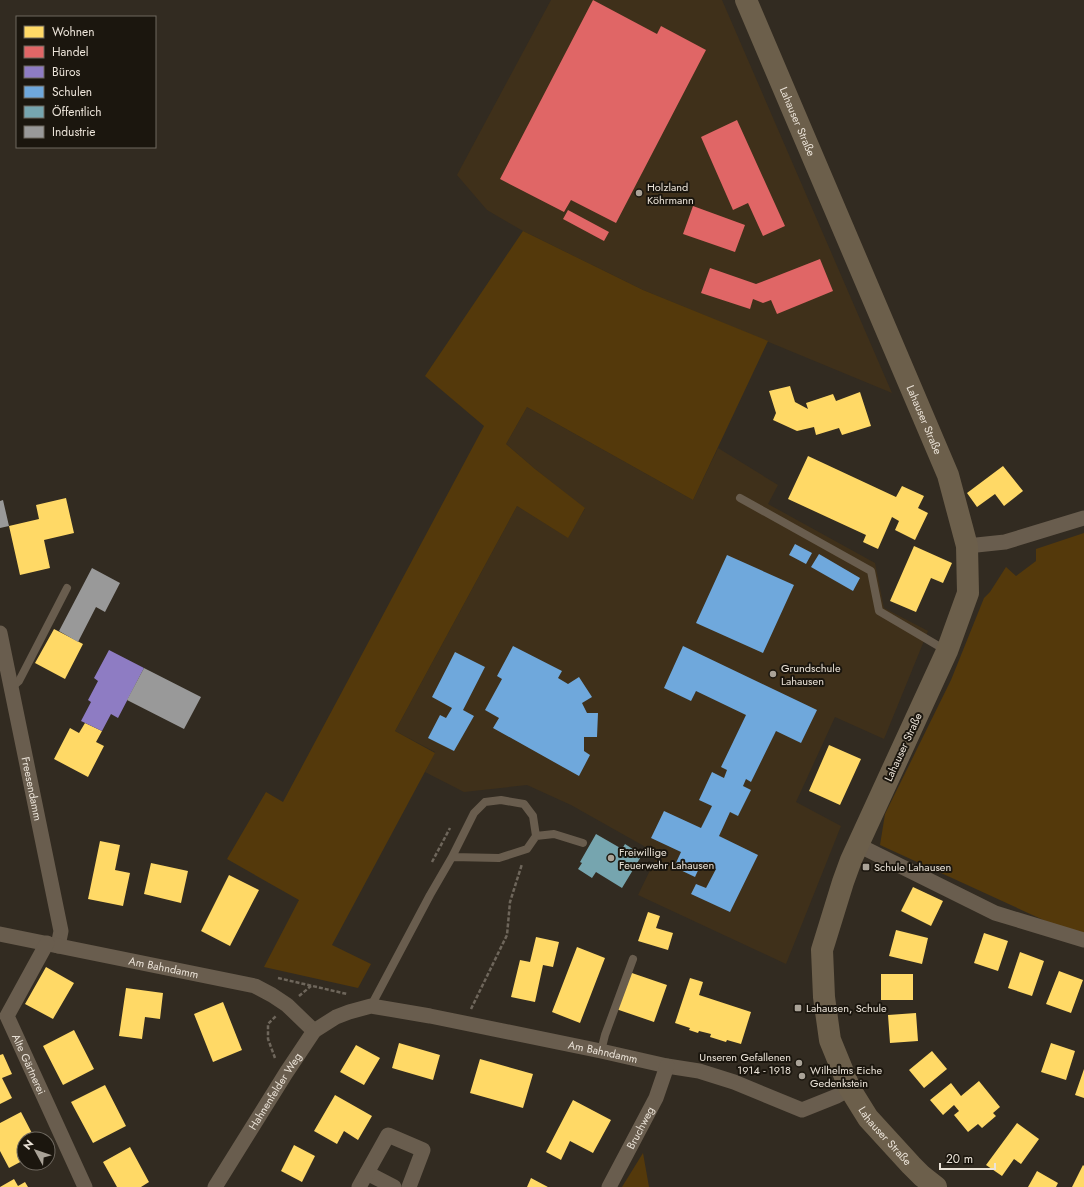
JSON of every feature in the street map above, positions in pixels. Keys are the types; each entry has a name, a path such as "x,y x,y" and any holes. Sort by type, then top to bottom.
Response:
{"street":[{"name":"Lahauser Straße","path":"746,0 948,475 967,546 968,593 947,651 851,860 822,950 824,997 830,1040 850,1089 868,1118 922,1176 936,1187"},
{"path":"967,546 1005,542 1084,518"},
{"name":"Freesendamm","path":"0,632 61,931 52,944"},
{"path":"858,845 995,913 1084,940"},
{"name":"Am Bahndamm","path":"0,934 255,986 272,994 287,1005 314,1031"},
{"name":"Alte Gärtnerei","path":"52,944 7,1016 85,1187"},
{"name":"Am Bahndamm","path":"349,1012 371,1006 430,1016 667,1066 699,1071 734,1082 802,1110 837,1096 850,1089"},
{"name":"Hahnenfelder Weg","path":"215,1187 286,1072 314,1031 336,1017 349,1012"},
{"name":"Bruchweg","path":"609,1187 656,1098 667,1066"},
{"path":"359,1187 388,1135 423,1150 409,1187"},
{"path":"367,1173 394,1187"}],"lane":[{"path":"740,498 871,570 879,611 947,651"},
{"path":"11,688 19,681 67,588"},
{"path":"371,1006 452,857 474,813 485,802 501,800 524,804 533,816 536,836 527,849 499,858 452,857"},
{"path":"536,836 554,834 583,843"},
{"path":"601,1051 605,1035 633,959"}],"path":[{"path":"463,1024 507,935 510,902 527,849"},
{"path":"286,1072 277,1063 268,1040 268,1024 287,1005 311,986"}],"shaded area":[{"name":"Holzland Köhrmann","path":"551,0 722,0 892,393 643,290 523,231 487,210 457,175"},
{"path":"523,231 643,290 768,341 693,500 527,407 506,444 585,508 568,538 517,506 395,731 435,753 332,945 371,964 358,988 264,967 299,900 227,859 266,792 283,802 484,426 425,376"},
{"name":"Grundschule Lahausen","path":"527,407 693,500 718,448 778,485 768,504 875,563 884,608 928,631 884,739 835,717 796,802 841,826 786,964 638,895 658,854 571,805 527,785 464,792 425,772 435,752 395,731 517,506 567,537 585,509 506,444"},
{"path":"1084,533 1084,935 1063,929 880,845 885,814 951,680 984,598 990,592 1006,567 1016,576 1036,561 1036,549"},
{"path":"643,1153 649,1187 622,1187"}],"building: Wohnen":[{"path":"790,386 795,402 808,409 806,403 833,394 836,401 860,392 871,426 842,435 839,428 816,435 814,427 797,431 773,420 776,413 769,391"},
{"path":"808,456 896,497 902,486 924,496 918,508 928,513 915,540 895,530 899,521 892,517 878,549 863,542 866,535 788,499"},
{"path":"1003,466 1023,491 1004,506 995,494 977,507 967,493"},
{"path":"66,498 74,533 44,540 50,568 20,575 9,526 39,519 36,505"},
{"path":"914,546 952,563 943,583 931,578 916,612 890,601"},
{"path":"54,629 83,644 65,679 35,663"},
{"path":"85,723 102,731 96,742 104,746 88,777 54,759 70,728 79,733"},
{"path":"829,745 861,759 840,805 809,791"},
{"path":"100,841 120,845 115,870 130,873 123,906 88,899"},
{"path":"151,863 188,871 181,903 144,894"},
{"path":"229,875 259,890 230,946 201,931"},
{"path":"913,887 943,901 931,926 901,911"},
{"path":"648,912 660,916 656,928 673,933 668,950 638,941"},
{"path":"896,930 928,938 922,964 889,956"},
{"path":"984,933 1008,941 998,971 974,963"},
{"path":"536,937 559,942 553,967 543,965 535,1002 511,997 520,960 530,962"},
{"path":"577,947 605,958 580,1023 552,1012"},
{"path":"1020,952 1044,961 1032,996 1008,988"},
{"path":"46,967 74,983 53,1019 25,1004"},
{"path":"1059,971 1083,980 1071,1013 1046,1004"},
{"path":"629,972 667,985 654,1022 616,1009"},
{"path":"881,974 913,974 913,1000 881,1000"},
{"path":"690,978 703,982 699,995 751,1012 741,1044 727,1040 726,1042 710,1037 711,1034 699,1031 698,1033 689,1030 690,1028 675,1023"},
{"path":"126,988 163,993 160,1019 145,1017 142,1039 119,1036"},
{"path":"223,1002 242,1050 213,1062 194,1014"},
{"path":"916,1013 918,1041 890,1043 888,1015"},
{"path":"74,1030 94,1069 63,1085 43,1046"},
{"path":"399,1043 440,1055 433,1080 392,1068"},
{"path":"1051,1043 1075,1051 1066,1080 1041,1072"},
{"path":"356,1045 380,1058 364,1085 340,1072"},
{"path":"932,1051 947,1069 924,1088 909,1070"},
{"path":"3,1054 12,1074 2,1078 12,1098 0,1104 0,1055"},
{"path":"480,1059 533,1074 523,1108 470,1093"},
{"path":"1084,1069 1084,1098 1075,1095"},
{"path":"979,1081 1000,1107 993,1113 996,1116 982,1128 978,1124 968,1132 954,1115 959,1111 954,1105 943,1115 930,1100 951,1083 961,1096"},
{"path":"105,1085 126,1126 93,1143 71,1102"},
{"path":"335,1095 372,1116 358,1140 344,1131 337,1144 314,1131"},
{"path":"573,1100 611,1120 593,1153 570,1141 561,1160 546,1152"},
{"path":"21,1112 31,1131 16,1131 16,1164 9,1168 0,1151 0,1123"},
{"path":"1017,1123 1039,1139 1021,1164 1014,1159 1002,1176 986,1165"},
{"path":"294,1145 315,1156 302,1182 281,1171"},
{"path":"130,1147 149,1182 141,1187 117,1187 103,1162"},
{"path":"1083,1165 1084,1187 1072,1187"},
{"path":"1037,1171 1058,1183 1056,1187 1028,1187"},
{"path":"531,1178 548,1187 527,1187"},
{"path":"14,1179 18,1186 25,1182 28,1187 0,1187"}],"building: Handel":[{"path":"593,0 657,34 661,26 706,50 616,223 571,200 564,212 500,179"},
{"path":"737,120 785,226 763,236 748,203 733,210 701,137"},
{"path":"693,206 745,225 735,252 683,234"},
{"path":"568,210 609,232 604,241 563,219"},
{"path":"820,259 833,291 777,314 771,300 763,303 753,299 750,309 701,293 710,268 756,284"}],"building: Büros":[{"path":"109,650 144,668 118,718 111,714 102,731 81,721 91,702 88,700 98,681 94,678"}],"building: Schulen":[{"path":"795,544 812,553 806,564 789,555"},
{"path":"819,554 860,578 853,591 811,567"},
{"path":"727,555 794,585 763,653 696,623"},
{"path":"513,646 562,671 558,678 568,684 579,677 592,697 582,703 587,713 598,713 597,737 584,737 584,751 590,755 579,776 493,728 499,718 485,710 502,679 497,676"},
{"path":"683,646 817,710 801,743 776,731 751,782 746,779 743,786 751,790 738,816 730,812 719,836 758,855 730,912 691,894 696,884 706,888 716,869 702,862 695,877 674,867 681,852 651,838 664,811 701,828 712,806 699,800 712,772 724,778 727,770 721,767 746,715 696,691 691,701 664,688"},
{"path":"455,652 485,667 463,710 474,716 454,751 428,738 440,715 446,718 452,708 432,697"}],"building: Öffentlich":[{"name":"Freiwillige Feuerwehr Lahausen","path":"596,834 622,849 625,844 642,855 622,888 596,872 592,878 578,869 582,863 580,862"}],"building: Industrie":[{"path":"3,500 9,526 0,528 0,501"},
{"path":"92,568 120,583 105,612 96,607 78,642 59,631"},
{"path":"144,668 201,697 184,729 127,700"}],"place":[{"name":"Holzland Köhrmann","path":"639,193"},
{"name":"Grundschule Lahausen","path":"773,674"},
{"name":"Freiwillige Feuerwehr Lahausen","path":"611,858"},
{"name":"Schule Lahausen","path":"866,867"},
{"name":"Lahausen, Schule","path":"798,1008"},
{"name":"Unseren Gefallenen 1914 - 1918","path":"799,1063"},
{"name":"Wilhelms Eiche Gedenkstein","path":"802,1076"}]}
